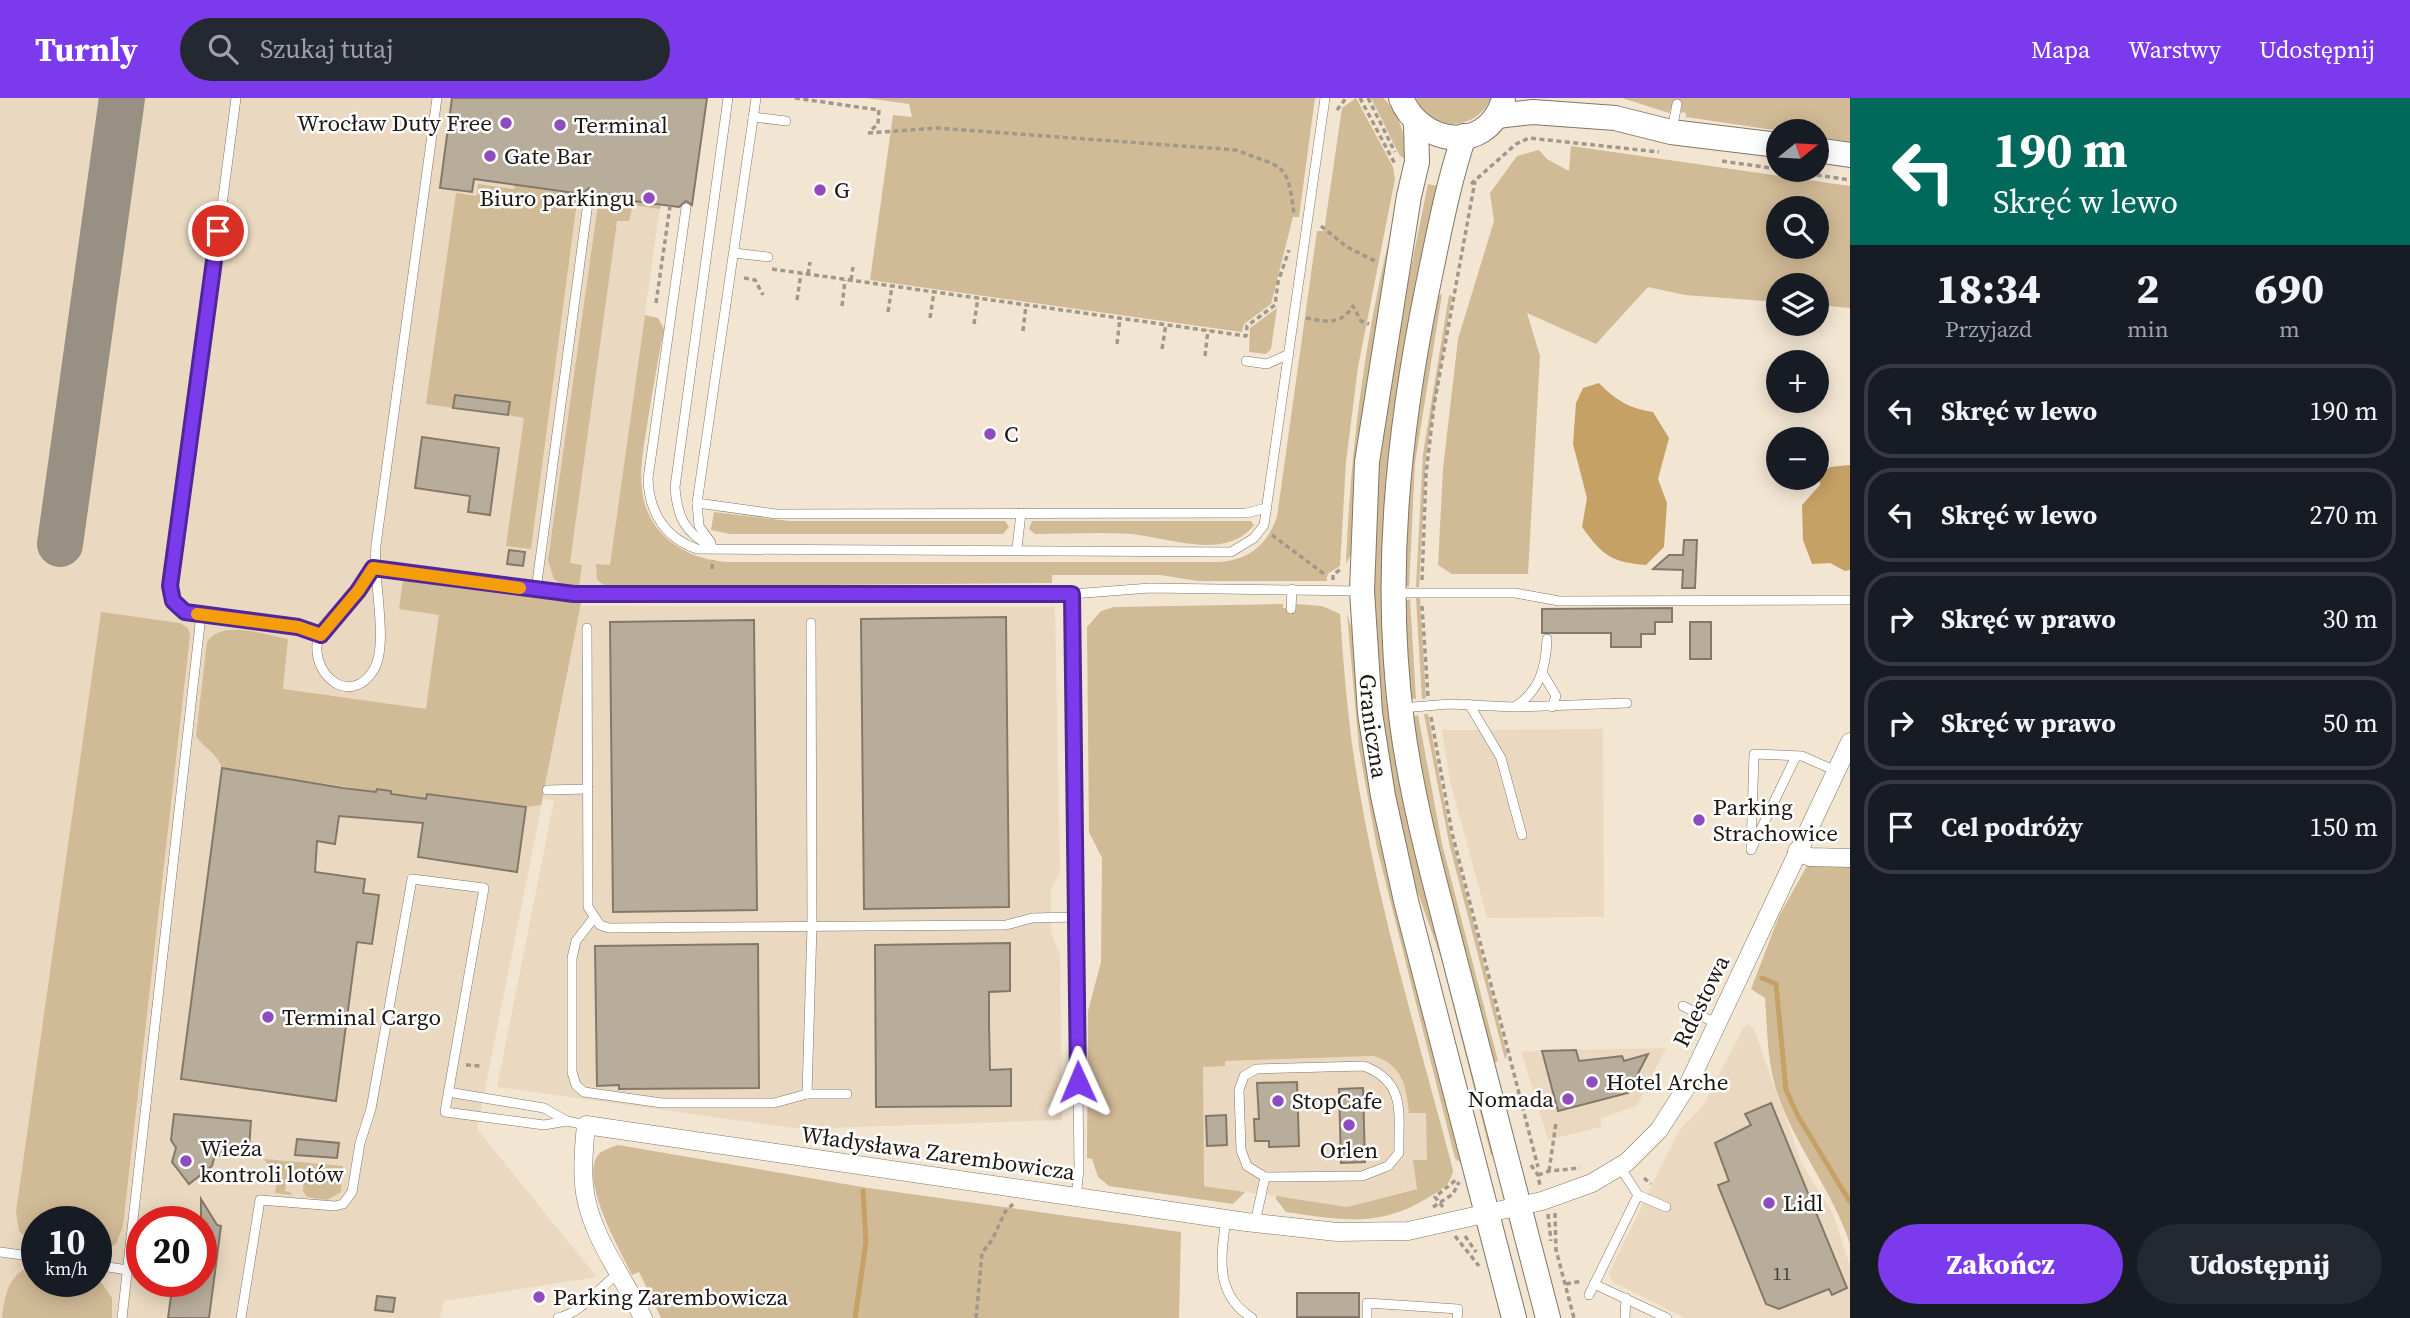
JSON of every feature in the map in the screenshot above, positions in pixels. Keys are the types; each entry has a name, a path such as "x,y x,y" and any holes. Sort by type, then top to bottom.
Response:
{"main road":[{"path":"1401,98 1416,124 1444,137 1464,136 1479,131 1500,107 1518,112 1615,118"},
{"path":"1588,98 1615,118 1666,142 1766,145"},
{"path":"1463,177 1491,138 1521,123 1553,114"},
{"name":"Graniczna","path":"1416,124 1416,166 1367,462 1362,591 1370,713 1385,810 1406,901 1514,1318"},
{"name":"Graniczna","path":"1464,136 1463,177 1412,361 1401,439 1392,545 1401,708 1424,838 1548,1318"},
{"path":"1829,152 1850,155"}],"street":[{"name":"Rdestowa","path":"1487,1214 1519,1207 1584,1186 1620,1167 1651,1140 1669,1116 1717,1024 1850,742"},
{"path":"1797,851 1810,857 1850,858"},
{"name":"Władysława Zarembowicza","path":"586,1125 1255,1223 1379,1233 1422,1228 1487,1214"},
{"path":"586,1125 583,1159 587,1204 593,1224 643,1318"}],"lane":[{"path":"236,98 170,586 177,606 185,612 298,627 321,635"},
{"path":"373,568 358,591 321,635 316,657 328,680 338,685 351,685 372,672 379,657 373,568 437,98"},
{"path":"714,547 698,540 680,519 675,487 728,98"},
{"path":"714,547 699,526 697,503 756,98"},
{"path":"686,208 648,469 648,489 656,515 672,536 697,548 1017,548 1225,552 1244,547 1263,527 1326,100"},
{"path":"1666,142 1677,104"},
{"path":"753,117 786,121"},
{"path":"536,590 589,195"},
{"path":"734,253 768,257"},
{"path":"1246,361 1267,364 1289,354"},
{"path":"697,503 776,514 1226,513 1267,508"},
{"path":"1017,548 1021,513"},
{"path":"373,568 536,590 606,594 1072,594 1139,588 1362,591"},
{"path":"1291,609 1292,589"},
{"path":"1393,593 1515,593 1559,601 1850,600"},
{"path":"1072,594 1079,1165 1076,1197"},
{"path":"134,1206 201,615"},
{"path":"807,1094 812,926 811,623"},
{"path":"587,628 588,907 593,919 609,928 1006,925 1032,918 1075,917"},
{"path":"1514,707 1527,698 1542,674 1547,639"},
{"path":"1542,674 1556,696 1552,707"},
{"path":"1401,708 1469,704 1552,707 1627,703"},
{"path":"1469,704 1501,758 1521,835"},
{"path":"1796,756 1751,850 1754,754 1796,756 1812,759 1836,771"},
{"path":"547,790 588,789"},
{"path":"241,1318 260,1200 335,1206 348,1200 352,1192 357,1156 371,1110 412,878 484,888 445,1112 544,1125 567,1121"},
{"path":"593,919 576,942 572,958 572,1072 576,1085 584,1092 662,1103 774,1103 807,1094 847,1094"},
{"path":"1683,1006 1717,1024"},
{"path":"1364,1066 1379,1072 1392,1083 1398,1097 1399,1153 1388,1166 1362,1176 1265,1177 1247,1166 1241,1150 1239,1090 1244,1076 1256,1069 1364,1066"},
{"path":"448,1092 544,1108 567,1121 586,1125"},
{"path":"1620,1167 1638,1195 1666,1207"},
{"path":"1255,1223 1265,1177"},
{"path":"1589,1295 1591,1283 1638,1195"},
{"path":"1226,1219 1221,1275 1233,1301 1252,1318"},
{"path":"0,1252 21,1255"},
{"path":"558,1318 571,1315 620,1272"},
{"path":"121,1318 126,1278"},
{"path":"1591,1283 1667,1318"},
{"path":"1625,1318 1626,1298"},
{"path":"1367,1318 1367,1303 1458,1309 1457,1318"}],"path":[{"path":"795,98 880,110 878,124 868,133 937,128 1236,150 1280,168 1289,176 1296,221"},
{"path":"1360,98 1399,171"},
{"path":"1368,98 1402,162"},
{"path":"1463,177 1529,138 1666,142"},
{"path":"1715,160 1766,167"},
{"path":"1460,221 1468,186 1463,177"},
{"path":"1463,177 1423,511 1422,593 1429,706 1450,823 1509,1063 1538,1167"},
{"path":"1829,177 1850,180"},
{"path":"656,303 670,206"},
{"path":"1321,226 1346,247 1375,260 1380,267"},
{"path":"808,274 810,262"},
{"path":"760,267 1246,335"},
{"path":"842,306 853,267"},
{"path":"797,300 801,273"},
{"path":"744,278 755,280 763,295"},
{"path":"888,312 892,286"},
{"path":"930,318 933,292"},
{"path":"974,324 978,298"},
{"path":"1023,331 1026,305"},
{"path":"1275,305 1294,316 1340,320 1349,315 1353,306 1361,321 1369,324"},
{"path":"1117,344 1120,318"},
{"path":"1162,349 1166,324"},
{"path":"1205,356 1208,330"},
{"path":"1263,527 1325,576 1333,575"},
{"path":"1549,1171 1556,1123"},
{"path":"1528,1161 1538,1175 1539,1184"},
{"path":"1538,1175 1549,1171 1586,1167"},
{"path":"976,1318 982,1253 992,1240 1005,1212 1027,1190"},
{"path":"1453,1194 1456,1204"},
{"path":"1555,1208 1556,1250 1574,1318"},
{"path":"1453,1234 1481,1271"},
{"path":"1565,1284 1576,1280 1591,1283"}],"shaded area":[{"path":"0,98 707,98 692,209 660,206 605,603 582,603 581,606 1055,607 1060,873 1051,889 1051,933 1060,954 1062,1120 800,1129 497,1087 554,800 543,799 477,1129 597,1277 444,1301 440,1318 0,1318"},
{"path":"866,98 1315,98 1299,217 1293,217 1271,304 1244,324 1242,332 870,280 893,115 912,117 909,104"},
{"path":"1356,98 1393,167 1395,179 1358,367 1346,462 1340,566 1326,575 1327,581 1198,581 1160,575 1052,575 1052,583 607,587 597,580 596,564 610,565 645,315 658,318 664,329 642,463 641,480 645,505 651,519 671,542 697,556 728,562 1218,562 1229,561 1255,550 1268,536 1277,517 1317,231 1324,231 1342,108"},
{"path":"1371,98 1383,98 1394,112 1404,135 1408,160 1400,156"},
{"path":"1416,98 1491,98 1475,117 1453,124 1432,118"},
{"path":"1622,98 1850,98 1850,142 1829,139 1829,119 1766,119 1766,129 1686,117 1686,113 1681,112 1682,104 1673,103 1669,113"},
{"path":"1571,146 1766,174 1766,182 1822,182 1850,186 1850,308 1829,306 1829,273 1766,273 1766,301 1685,295 1648,287 1596,344 1527,313 1540,356 1528,574 1452,574 1438,565 1443,469 1458,339 1494,221 1490,193 1517,156 1539,150 1547,159 1569,171"},
{"path":"1405,179 1368,376 1352,552 1346,564 1352,467 1364,370 1381,274"},
{"path":"478,184 514,189 515,185 578,194 531,549 506,546 524,418 508,415 455,395 453,408 426,404 456,193 477,196"},
{"path":"1428,184 1437,186 1395,401 1386,484 1382,581 1495,1154 1491,1155 1441,958 1413,879 1396,808 1382,717 1374,610 1375,511 1380,454 1404,302"},
{"path":"599,197 661,205 660,209 633,205 629,221 617,221 570,563 582,565 579,587 564,586 554,579 548,560"},
{"path":"1442,294 1415,463 1409,587 1403,584 1411,443 1436,297"},
{"path":"1449,295 1452,296 1426,457 1419,587 1416,587 1423,454"},
{"path":"1277,308 1271,349 1266,354 1249,352 1250,328"},
{"path":"1599,383 1623,403 1653,412 1669,438 1658,479 1667,503 1664,547 1646,565 1624,562 1609,556 1582,527 1587,498 1573,444 1576,403 1583,388"},
{"path":"1850,465 1850,570 1845,571 1830,563 1812,564 1803,540 1802,505 1816,490 1829,490 1830,467"},
{"path":"714,512 789,521 1005,521 1009,527 1003,534 730,534 711,530"},
{"path":"1032,521 1251,521 1254,525 1242,536 1213,545 1132,534 1035,534 1029,529"},
{"path":"403,579 581,603 541,805 526,807 427,794 426,799 222,768 217,758 196,736 207,642 223,631 244,630 288,639 283,689 426,709 439,615 399,609"},
{"path":"1416,598 1420,598 1426,698 1422,699"},
{"path":"1410,599 1416,699 1410,698 1404,602"},
{"path":"1283,604 1283,608 1295,608 1296,604 1322,606 1340,614 1350,726 1369,841 1402,982 1453,1170 1448,1183 1438,1192 1394,1214 1377,1217 1342,1219 1286,1212 1276,1199 1276,1196 1347,1207 1417,1189 1413,1160 1427,1160 1426,1113 1409,1113 1404,1085 1397,1071 1384,1060 1374,1056 1225,1061 1225,1066 1203,1067 1204,1186 1245,1192 1233,1204 1109,1186 1098,1177 1092,1159 1087,1158 1088,1011 1101,962 1102,858 1089,832 1087,627 1101,611 1114,607"},
{"path":"101,612 180,623 188,628 190,636 123,1226 116,1244 112,1246 112,1206 21,1206 21,1233 16,1212"},
{"path":"1347,614 1461,1163 1455,1158 1377,848 1359,748"},
{"path":"1424,714 1428,714 1449,827 1507,1055 1505,1059 1450,847"},
{"path":"1418,715 1442,844 1498,1061 1493,1063 1428,806 1412,717"},
{"path":"1603,729 1604,917 1487,918 1450,781 1442,730"},
{"path":"1808,864 1850,865 1850,1244 1842,1222 1797,1138 1778,1095 1769,1055 1765,998 1751,989 1779,916"},
{"path":"1749,1024 1754,1029 1802,1164 1833,1214 1850,1266 1850,1318 1685,1318 1612,1282 1609,1273 1679,1130 1703,1106 1743,1028"},
{"path":"1666,1048 1637,1106 1601,1118 1601,1127 1548,1140 1521,1051"},
{"path":"1412,1055 1439,1158 1422,1187 1347,1207 1192,1184 1190,1062"},
{"path":"618,1145 868,1188 1181,1232 1179,1318 661,1318 639,1272 632,1275 611,1234 598,1198 594,1166 598,1155"},
{"path":"264,1159 343,1166 341,1192 327,1200 307,1197 303,1191 304,1180 287,1178 285,1191 292,1193 291,1195 275,1193 277,1179"},
{"path":"20,1272 21,1297 111,1297 112,1318 2,1318 10,1284"}],"building":[{"name":"Terminal","path":"452,98 707,98 692,205 686,201 679,207 596,196 589,188 582,194 474,179 472,192 440,188"},
{"path":"455,395 510,402 508,415 453,408"},
{"path":"422,437 499,448 490,515 468,512 470,496 415,488"},
{"path":"1684,540 1697,540 1695,588 1682,588 1683,570 1653,569 1669,555 1683,555"},
{"path":"509,550 525,552 523,566 507,564"},
{"path":"1672,608 1672,622 1655,622 1655,634 1641,634 1641,647 1611,647 1611,633 1542,633 1542,609"},
{"path":"1006,617 1009,907 864,909 861,619"},
{"path":"754,620 757,910 613,912 610,622"},
{"path":"1690,622 1711,622 1711,659 1690,659"},
{"path":"222,768 343,788 391,791 391,794 426,799 427,794 526,807 517,872 418,857 423,823 339,816 335,844 317,841 315,872 365,879 363,893 379,895 372,944 357,942 336,1101 181,1079"},
{"path":"1010,943 1010,991 989,992 989,1024 990,1070 1011,1069 1011,1106 876,1107 875,945"},
{"path":"758,944 759,1088 619,1089 619,1085 597,1086 595,946"},
{"name":"Hotel Arche","path":"1576,1050 1579,1061 1622,1056 1624,1061 1648,1054 1628,1093 1558,1111 1542,1051"},
{"name":"StopCafe","path":"1297,1082 1299,1146 1269,1147 1269,1141 1255,1141 1254,1119 1259,1119 1257,1083"},
{"path":"1363,1088 1365,1162 1341,1163 1339,1089"},
{"name":"Lidl","path":"1771,1103 1847,1288 1832,1295 1829,1289 1779,1309 1766,1304 1718,1185 1729,1181 1715,1143 1751,1125 1745,1114"},
{"path":"174,1114 251,1121 249,1150 229,1148 228,1156 215,1155 212,1166 189,1184 172,1162 176,1148 171,1140"},
{"path":"1226,1115 1227,1145 1207,1146 1206,1116"},
{"path":"297,1139 339,1143 337,1158 295,1155"},
{"path":"217,1225 221,1226 217,1257"},
{"path":"1297,1293 1359,1293 1359,1317 1297,1317"},
{"path":"377,1296 395,1298 393,1312 375,1310"},
{"path":"171,1297 212,1297 209,1318 168,1318"}],"waterway":[{"path":"1762,978 1776,984 1786,1090 1798,1116 1850,1202"},
{"path":"855,1318 866,1242 863,1191"}],"taxiway":[{"path":"60,544 122,98"}],"slow traffic":[{"path":"197,614 298,627 321,635 358,591 373,568 520,588"}],"place":[{"name":"Wrocław Duty Free","path":"506,123"},
{"name":"Terminal","path":"560,125"},
{"name":"Gate Bar","path":"490,156"},
{"name":"G","path":"820,190"},
{"name":"Biuro parkingu","path":"649,198"},
{"name":"C","path":"990,434"},
{"name":"Parking Strachowice","path":"1699,820"},
{"name":"Terminal Cargo","path":"268,1017"},
{"name":"Hotel Arche","path":"1592,1082"},
{"name":"Nomada","path":"1568,1099"},
{"name":"StopCafe","path":"1278,1101"},
{"name":"Orlen","path":"1349,1125"},
{"name":"Wieża kontroli lotów","path":"186,1161"},
{"name":"Lidl","path":"1769,1203"},
{"name":"Parking Zarembowicza","path":"539,1297"}],"route":[{"path":"218,231 170,586 173,601 185,612 298,627 321,635 358,591 373,568 574,594 1072,594 1078,1082"}]}
